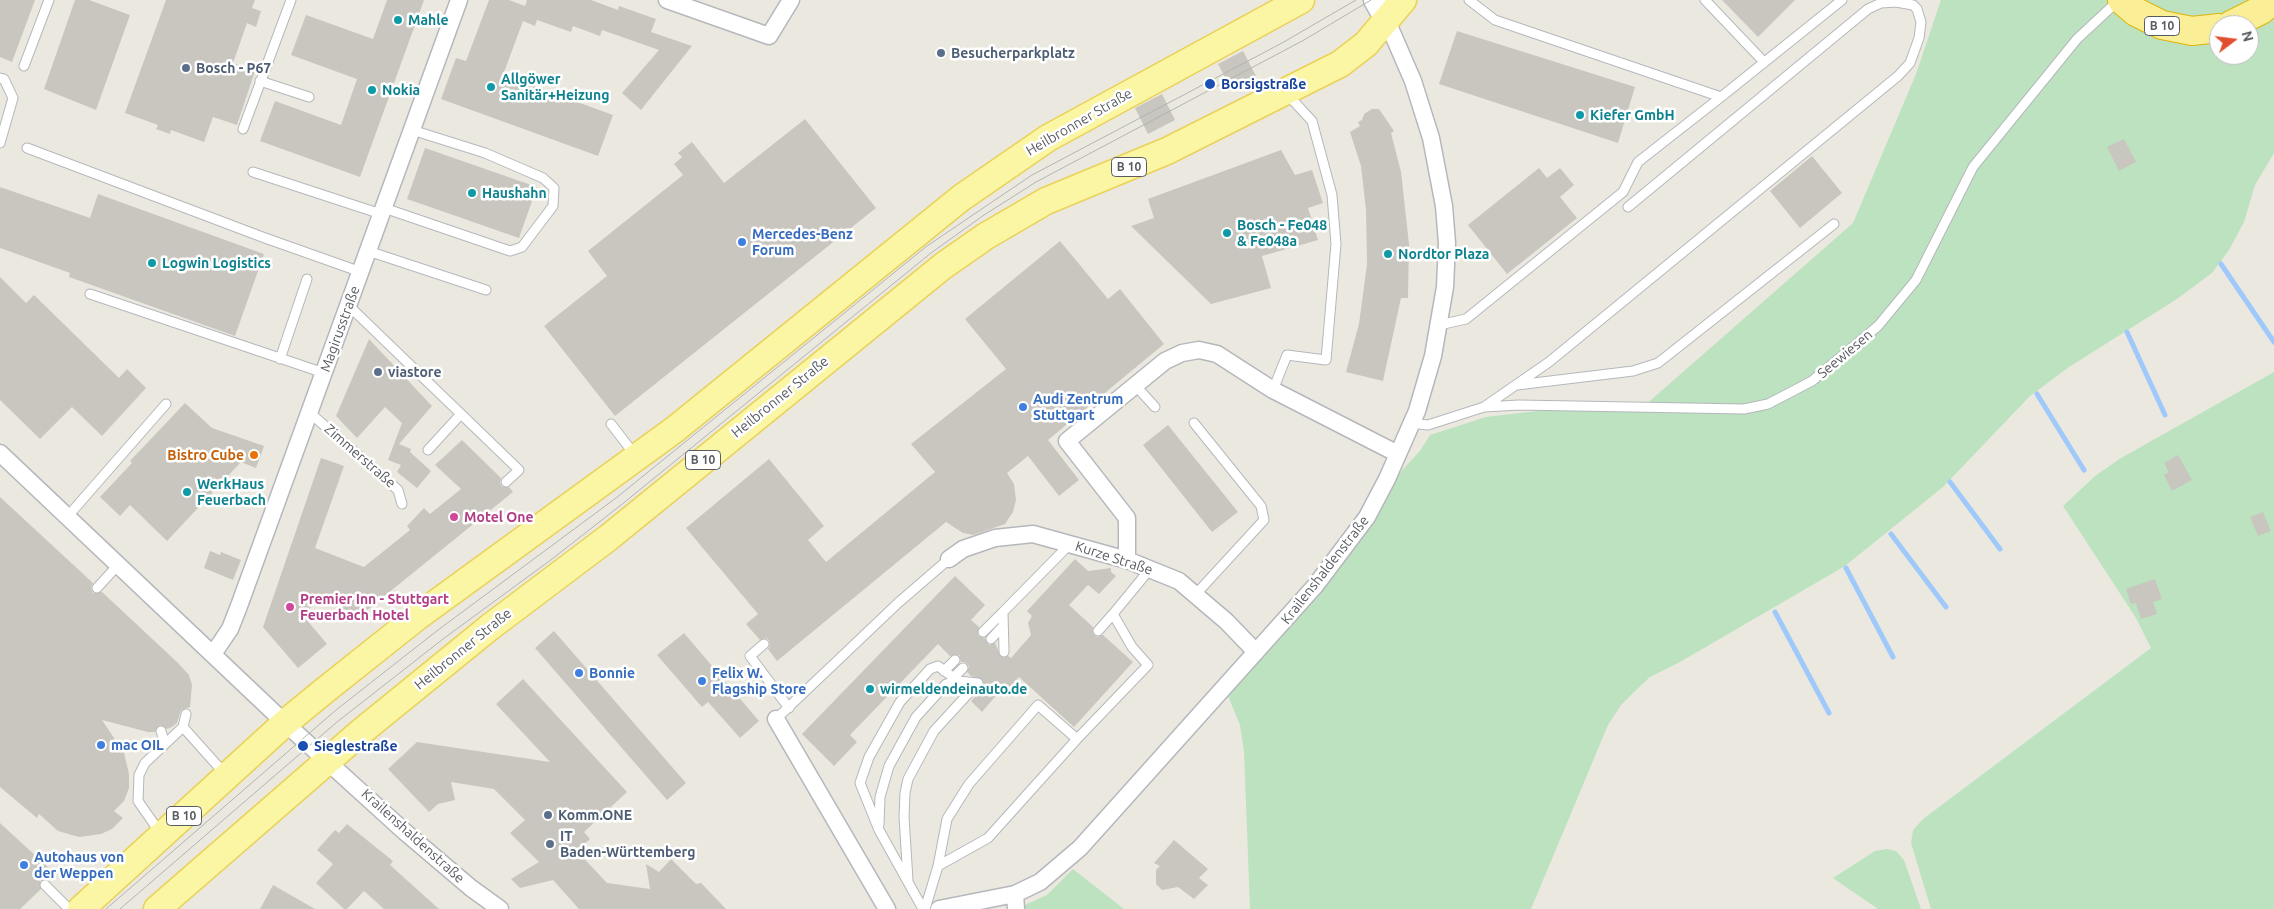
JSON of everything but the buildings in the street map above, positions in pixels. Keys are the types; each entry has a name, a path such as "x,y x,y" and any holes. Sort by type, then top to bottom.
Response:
{"highway":[{"name":"B 10","path":"2121,0 2136,12 2162,26 2192,31 2209,29"},
{"path":"2251,15 2261,10 2273,0"}],"main road":[{"path":"1259,24 1273,0"},
{"name":"Heilbronner Straße","path":"81,909 285,723 417,617 637,458 961,198 1048,138 1301,0"},
{"name":"Heilbronner Straße","path":"157,909 328,760 490,627 608,538 943,266 986,236 1046,201 1167,151 1352,56 1381,10 1403,0"}],"street":[{"name":"Magirusstraße","path":"213,654 230,629 236,614 459,0"},
{"path":"667,0 769,36 791,0"},
{"name":"Krailenshaldenstraße","path":"939,909 1016,901 1080,848 1315,586 1367,517 1398,454 1411,423 1431,364 1445,286 1447,243 1439,173 1420,100 1381,10"},
{"path":"1127,560 1127,518 1067,441 1165,361 1182,353 1199,350 1217,354 1273,390 1398,454"},
{"path":"0,454 68,516 285,723"},
{"name":"Kurze Straße","path":"949,559 963,549 995,538 1033,534 1127,560 1179,581 1196,594 1256,652"},
{"path":"776,719 887,909"},
{"name":"Krailenshaldenstraße","path":"285,723 418,843 471,888 500,909"}],"lane":[{"path":"24,66 49,0"},
{"path":"243,129 290,0"},
{"path":"1469,0 1495,20 1721,97"},
{"path":"1705,0 1764,62"},
{"path":"1439,325 1466,320 1623,192 1638,162 1842,0"},
{"name":"Seewiesen","path":"1411,423 1428,425 1484,407 1580,406 1744,409 1768,404 1812,380 1841,359 1878,326 1910,288 1916,280 1973,167 2077,39 2121,0"},
{"path":"1484,407 1549,362 1898,76 1910,63 1919,38 1921,22 1917,9 1908,3 1896,2 1881,3 1868,9 1628,207"},
{"path":"0,78 4,79 13,98 0,143"},
{"path":"260,81 308,97"},
{"path":"1273,390 1287,355 1326,360 1337,233 1332,195 1312,120 1285,92"},
{"path":"253,172 510,251 522,248 553,206 554,188 543,178 485,153 412,130"},
{"path":"27,148 265,238 361,272"},
{"path":"1514,385 1633,371 1658,364 1834,224"},
{"path":"368,251 486,290"},
{"path":"280,359 307,279"},
{"path":"90,294 324,373"},
{"path":"348,305 519,470 506,482"},
{"path":"1136,385 1155,407"},
{"path":"68,516 166,404"},
{"name":"Zimmerstraße","path":"310,413 398,490 402,504"},
{"path":"428,450 461,414"},
{"path":"1194,423 1261,506 1264,520 1196,594"},
{"path":"611,424 637,458"},
{"path":"983,632 1070,544"},
{"path":"776,719 898,603 949,559"},
{"path":"97,588 118,565"},
{"path":"1098,631 1150,569"},
{"path":"1003,612 1003,626 999,644 1003,626"},
{"path":"938,866 988,838 1148,664 1132,647 1113,614"},
{"path":"764,644 750,656 789,708"},
{"path":"944,670 955,660"},
{"path":"908,883 904,817 905,793 908,779 934,731 978,683 962,679 938,666 930,669 900,702 869,758 860,783 879,830 908,883 924,909"},
{"path":"962,679 963,668"},
{"path":"879,830 880,796 889,766 901,742 916,717 946,684 962,679"},
{"path":"924,909 938,866 947,819 970,784 1040,702 1077,739"},
{"path":"163,836 138,801 139,775 145,763 183,727 186,714"},
{"path":"183,727 227,776"},
{"path":"161,731 165,744"},
{"path":"45,885 69,909"}],"green space":[{"path":"1941,0 2274,0 2274,153 2255,185 2244,222 2229,250 2212,273 2177,299 2069,367 2030,396 1943,487 1845,566 1680,662 1650,677 1621,705 1608,725 1531,909 1250,909 1244,751 1240,725 1228,696 1255,662 1327,584 1392,481 1420,451 1430,435 1486,417 1579,406 1643,407 1853,223 1916,74"},
{"path":"2274,372 2274,909 1931,909 1911,843 1913,830 1923,819 2151,648 2136,618 2063,506 2095,476 2121,458"},
{"path":"1887,849 1896,851 1904,860 1921,909 1878,909 1833,878 1875,851"},
{"path":"1073,869 1124,909 1016,909 1047,895"}],"waterway":[{"path":"2221,264 2274,342"},
{"path":"2127,332 2165,415"},
{"path":"2037,394 2084,470"},
{"path":"1950,482 2000,549"},
{"path":"1891,534 1946,607"},
{"path":"1846,568 1893,657"},
{"path":"1775,612 1829,713"}],"tram line":[{"path":"106,909 336,710 438,630 616,498 927,246 1032,175 1282,43 1356,0"},
{"path":"120,909 337,722 443,639 552,559 621,505 931,253 984,215 1036,182 1304,40 1371,0"}],"place":[{"name":"Mahle","path":"398,20"},
{"name":"Besucherparkplatz","path":"941,53"},
{"name":"Bosch - P67","path":"186,68"},
{"name":"Borsigstraße","path":"1210,84"},
{"name":"Allgöwer Sanitär+Heizung","path":"491,87"},
{"name":"Nokia","path":"372,90"},
{"name":"Kiefer GmbH","path":"1580,115"},
{"name":"Haushahn","path":"472,193"},
{"name":"Bosch - Fe048 & Fe048a","path":"1227,233"},
{"name":"Mercedes-Benz Forum","path":"742,242"},
{"name":"Nordtor Plaza","path":"1388,254"},
{"name":"Logwin Logistics","path":"152,263"},
{"name":"viastore","path":"378,372"},
{"name":"Audi Zentrum Stuttgart","path":"1023,407"},
{"name":"Bistro Cube","path":"254,455"},
{"name":"WerkHaus Feuerbach","path":"187,492"},
{"name":"Motel One","path":"454,517"},
{"name":"Premier Inn - Stuttgart Feuerbach Hotel","path":"290,607"},
{"name":"Bonnie","path":"579,673"},
{"name":"Felix W. Flagship Store","path":"702,681"},
{"name":"wirmeldendeinauto.de","path":"870,689"},
{"name":"mac OIL","path":"101,745"},
{"name":"Sieglestraße","path":"303,746"},
{"name":"Komm.ONE","path":"548,815"},
{"name":"IT Baden-Württemberg","path":"550,844"},
{"name":"Autohaus von der Weppen","path":"24,865"}]}
